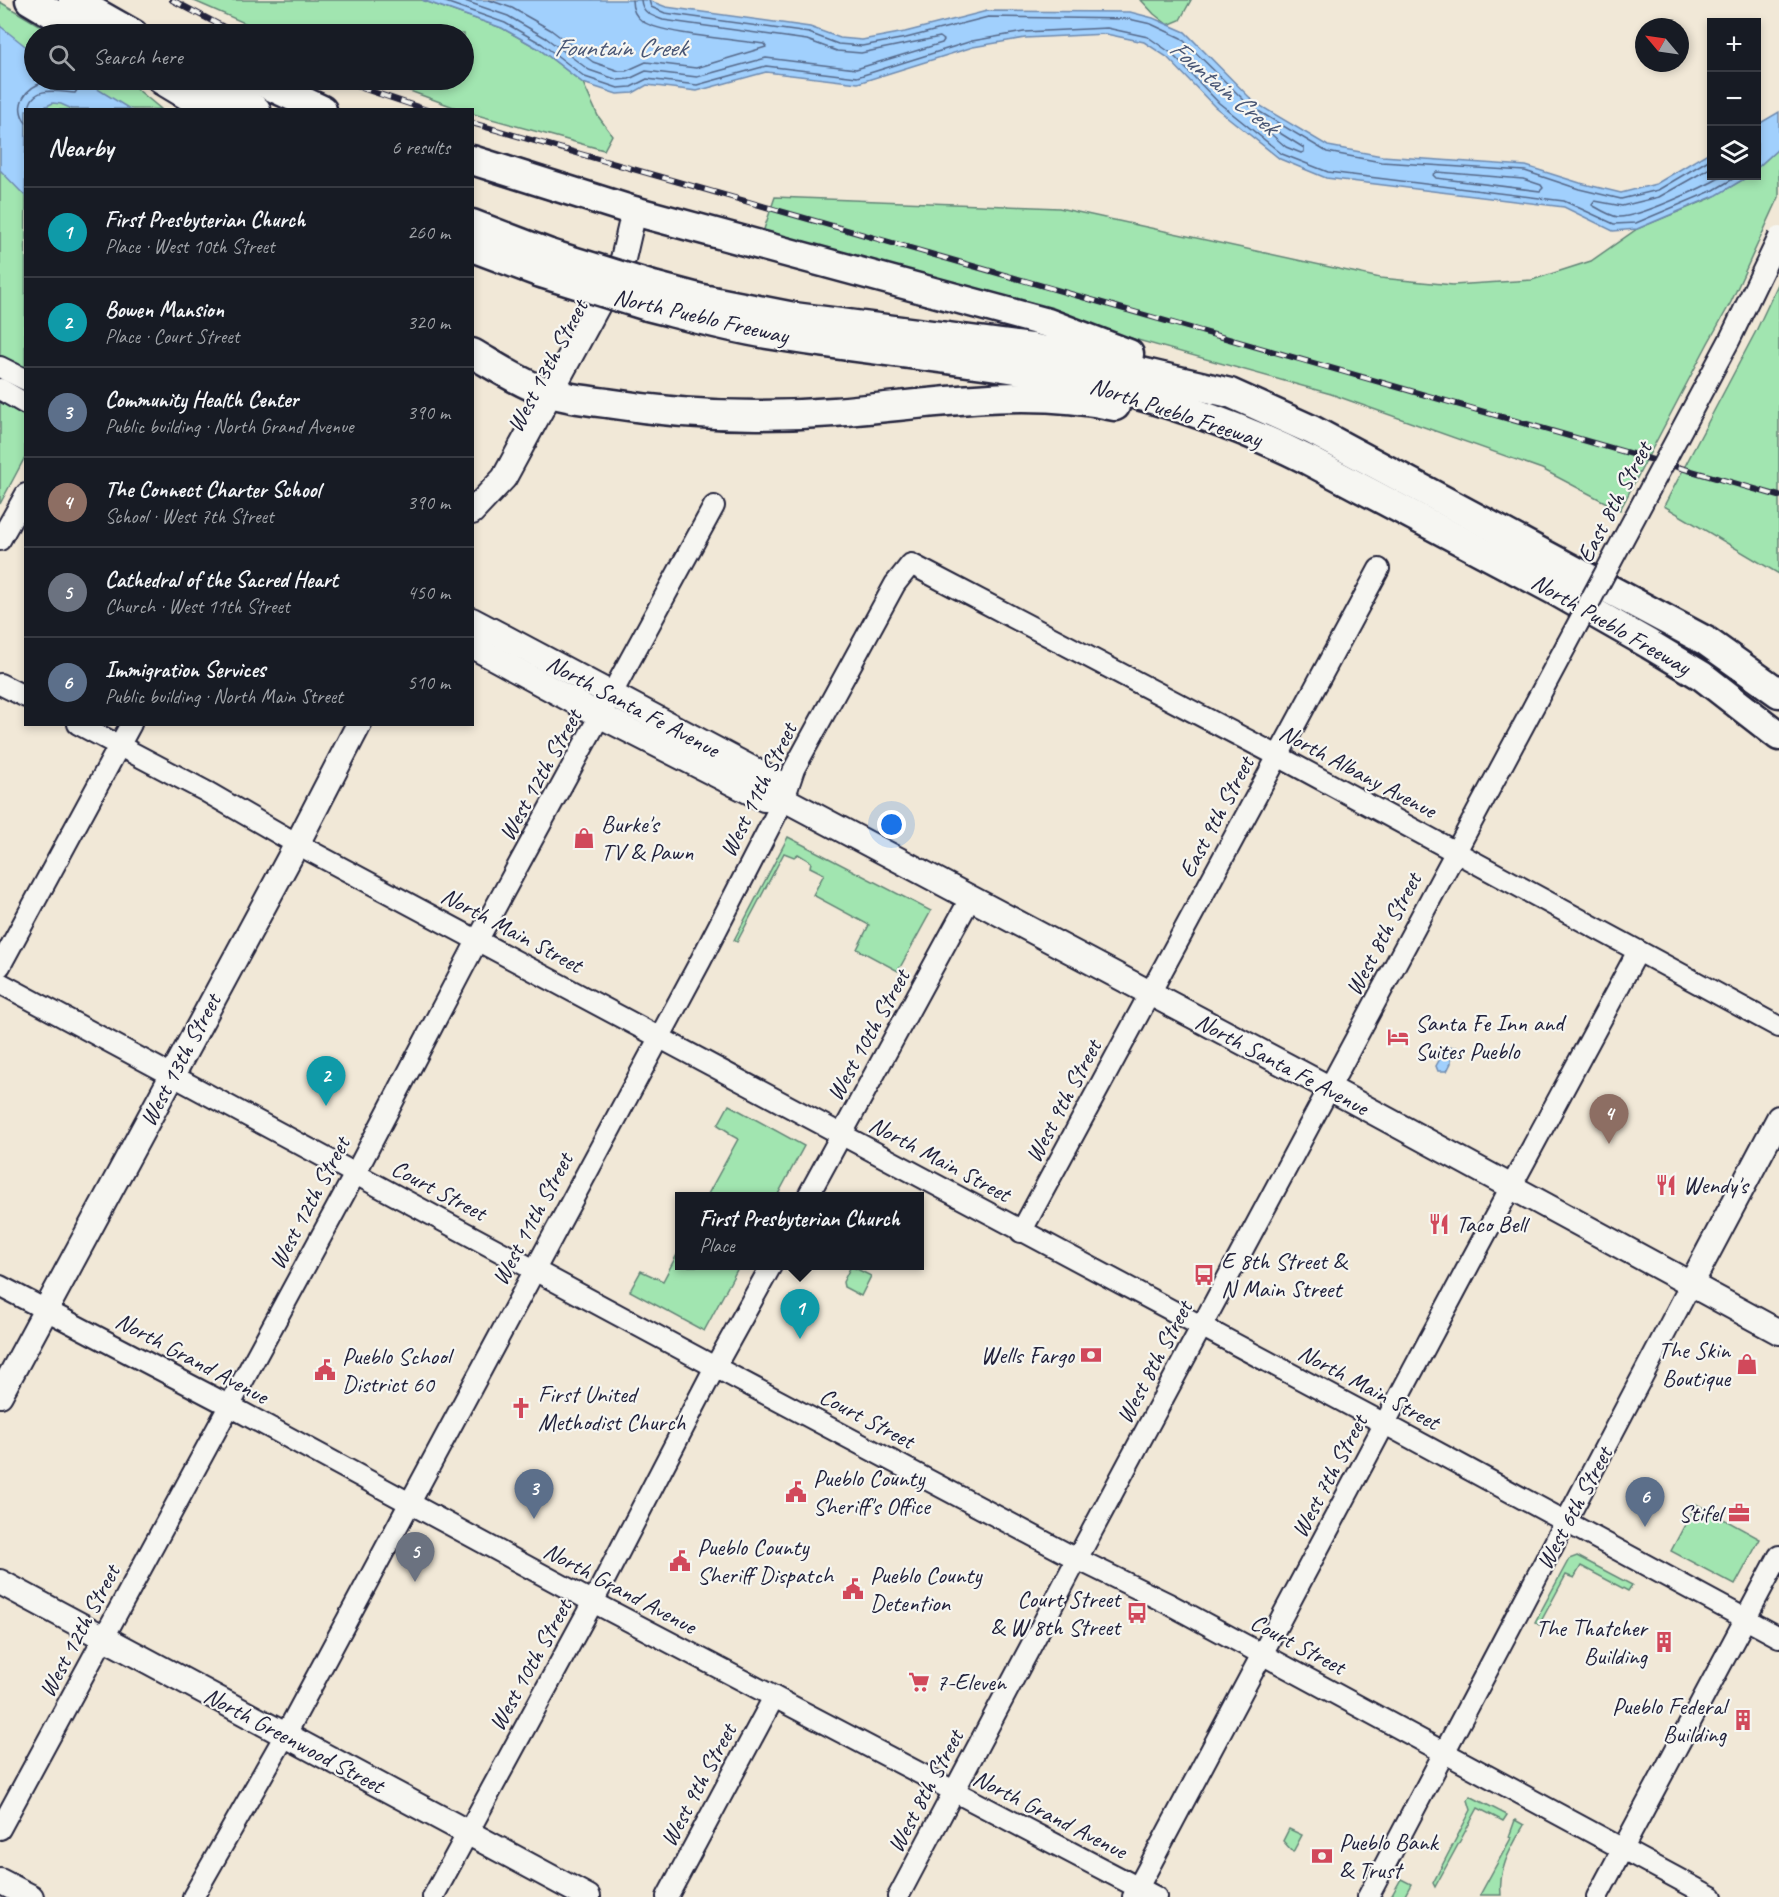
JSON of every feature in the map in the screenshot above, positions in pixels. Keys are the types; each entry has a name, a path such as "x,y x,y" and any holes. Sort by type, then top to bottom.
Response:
{"highway":[{"path":"30,0 70,24"},
{"path":"73,0 115,24"},
{"path":"173,90 192,108"},
{"path":"179,90 209,108"},
{"path":"223,90 253,108"},
{"path":"279,90 318,108"},
{"path":"474,161 634,211 1048,323 1230,393"},
{"name":"North Pueblo Freeway","path":"474,225 546,263"},
{"name":"North Pueblo Freeway","path":"474,247 546,263 650,296 720,324 765,333 1034,372 1107,387 1185,410 1255,436 1328,471 1554,590 1649,644 1702,676 1779,736"},
{"name":"North Pueblo Freeway","path":"650,296 702,299 794,317 1042,350 1230,393 1312,430 1706,641 1779,693"},
{"path":"474,354 543,390 566,397 629,407 701,413 768,415 833,412 972,398 1038,398 1101,403 1255,436"}],"main road":[{"name":"West 13th Street","path":"474,507 490,470 543,390 613,243 634,211"},
{"name":"North Santa Fe Avenue","path":"474,621 607,706"},
{"name":"North Santa Fe Avenue","path":"474,647 777,782 784,799 1329,1088 1779,1332"},
{"name":"West 13th Street","path":"0,1395 358,726"},
{"name":"West 6th Street","path":"1691,1284 1779,1118"},
{"name":"North Greenwood Street","path":"0,1582 588,1897"},
{"path":"0,1881 31,1897"}],"street":[{"name":"East 8th Street","path":"1456,853 1734,329 1779,237"},
{"path":"0,367 24,379"},
{"path":"0,389 24,403"},
{"path":"0,540 24,498"},
{"name":"West 12th Street","path":"0,1829 355,1174 477,940 714,507"},
{"name":"North Albany Avenue","path":"911,564 1278,756 1779,1027"},
{"name":"West 11th Street","path":"193,1897 285,1735 659,1038 784,799 794,769 895,584 911,564"},
{"name":"East 9th Street","path":"1149,994 1379,569"},
{"path":"0,684 24,696"},
{"name":"North Main Street","path":"82,726 659,1038 1385,1424 1779,1637"},
{"path":"0,966 129,726"},
{"name":"West 8th Street","path":"898,1897 1456,853"},
{"name":"West 10th Street","path":"811,1192 971,897"},
{"name":"West 7th Street","path":"1142,1894 1263,1654 1638,951"},
{"name":"Court Street","path":"0,983 1077,1559 1263,1654 1712,1897"},
{"name":"West 9th Street","path":"1021,1232 1149,994"},
{"name":"West 10th Street","path":"433,1897 769,1270"},
{"name":"West 6th Street","path":"1368,1897 1691,1284"},
{"name":"North Grand Avenue","path":"0,1286 230,1406 409,1504 1142,1894"},
{"path":"1598,1897 1779,1556"},
{"name":"West 9th Street","path":"667,1897 774,1697"}],"green space":[{"path":"192,0 422,0 502,28 539,49 583,83 598,116 612,135 604,150 474,114 474,108 456,108 407,90 474,90 474,24 247,24"},
{"path":"1141,0 1191,0 1180,20 1168,25"},
{"path":"0,2 37,24 24,24 24,90 138,90 160,108 24,108 24,459 0,504"},
{"path":"1779,148 1779,197 1731,302 1620,510 1542,469 1331,394 762,235 775,197 1059,208 1380,278 1453,285 1532,280 1591,261 1637,229 1711,198 1742,180 1761,180 1761,164"},
{"path":"1779,282 1779,574 1664,506 1756,331"},
{"path":"788,837 931,911 898,971 857,949 869,925 813,895 824,874 810,867 811,862 798,854 794,857 784,853 737,942 734,940"},
{"path":"729,1105 804,1146 779,1192 709,1192 738,1139 718,1125"},
{"path":"675,1258 675,1270 737,1270 704,1331 630,1291 641,1271 663,1281"},
{"path":"849,1270 859,1270 871,1276 861,1296 844,1287 843,1282"},
{"path":"1696,1504 1760,1539 1735,1585 1671,1551"},
{"path":"1577,1556 1632,1585 1628,1591 1581,1566 1574,1578 1566,1575 1539,1625 1535,1622 1569,1559"},
{"path":"1470,1796 1507,1815 1503,1821 1478,1808 1435,1887 1433,1883 1471,1810 1468,1800"},
{"path":"1515,1820 1524,1825 1510,1850 1504,1867 1501,1895 1480,1895 1511,1838 1509,1837"},
{"path":"1289,1829 1302,1835 1293,1852 1283,1841"},
{"path":"1401,1879 1411,1884 1404,1897 1391,1897"}],"water":[{"name":"Fountain Creek","path":"422,0 648,0 666,7 810,27 840,38 862,40 905,32 987,11 1130,12 1153,18 1185,32 1254,102 1328,146 1382,156 1526,166 1621,193 1656,184 1707,153 1707,180 1742,180 1717,195 1637,229 1613,231 1564,207 1326,178 1280,159 1215,107 1167,57 1144,42 1106,34 1025,38 973,47 858,83 766,72 697,91 647,85 633,93 617,94 583,83 539,49 502,28"},
{"path":"0,26 24,45 24,90 99,90 128,108 70,108 53,103 42,108 24,108 24,195 0,170"},
{"path":"1779,112 1779,148 1761,164 1761,126 1761,123"},
{"path":"1455,1047 1455,1052 1451,1053 1451,1063 1447,1071 1438,1071 1436,1066 1446,1048"}],"railway":[{"path":"172,0 218,24"},
{"path":"368,90 421,108"},
{"path":"474,124 1779,496"}],"place":[{"name":"Burke's TV & Pawn","path":"584,838"},
{"name":"Santa Fe Inn and Suites Pueblo","path":"1398,1037"},
{"name":"Bowen Mansion","path":"326,1106"},
{"name":"The Connect Charter School","path":"1609,1144"},
{"name":"Wendy's","path":"1666,1185"},
{"name":"Taco Bell","path":"1439,1224"},
{"name":"E 8th Street & N Main Street","path":"1204,1275"},
{"name":"First Presbyterian Church","path":"800,1339"},
{"name":"Wells Fargo","path":"1091,1355"},
{"name":"The Skin Boutique","path":"1747,1364"},
{"name":"Pueblo School District 60","path":"325,1370"},
{"name":"First United Methodist Church","path":"521,1408"},
{"name":"Pueblo County Sheriff's Office","path":"796,1492"},
{"name":"Stifel","path":"1739,1513"},
{"name":"Community Health Center","path":"534,1519"},
{"name":"Immigration Services","path":"1645,1527"},
{"name":"Pueblo County Sheriff Dispatch","path":"680,1561"},
{"name":"Cathedral of the Sacred Heart","path":"415,1582"},
{"name":"Pueblo County Detention","path":"853,1589"},
{"name":"Court Street & W 8th Street","path":"1137,1613"},
{"name":"The Thatcher Building","path":"1664,1642"},
{"name":"7-Eleven","path":"919,1682"},
{"name":"Pueblo Federal Building","path":"1743,1720"},
{"name":"Pueblo Bank & Trust","path":"1322,1856"}]}
